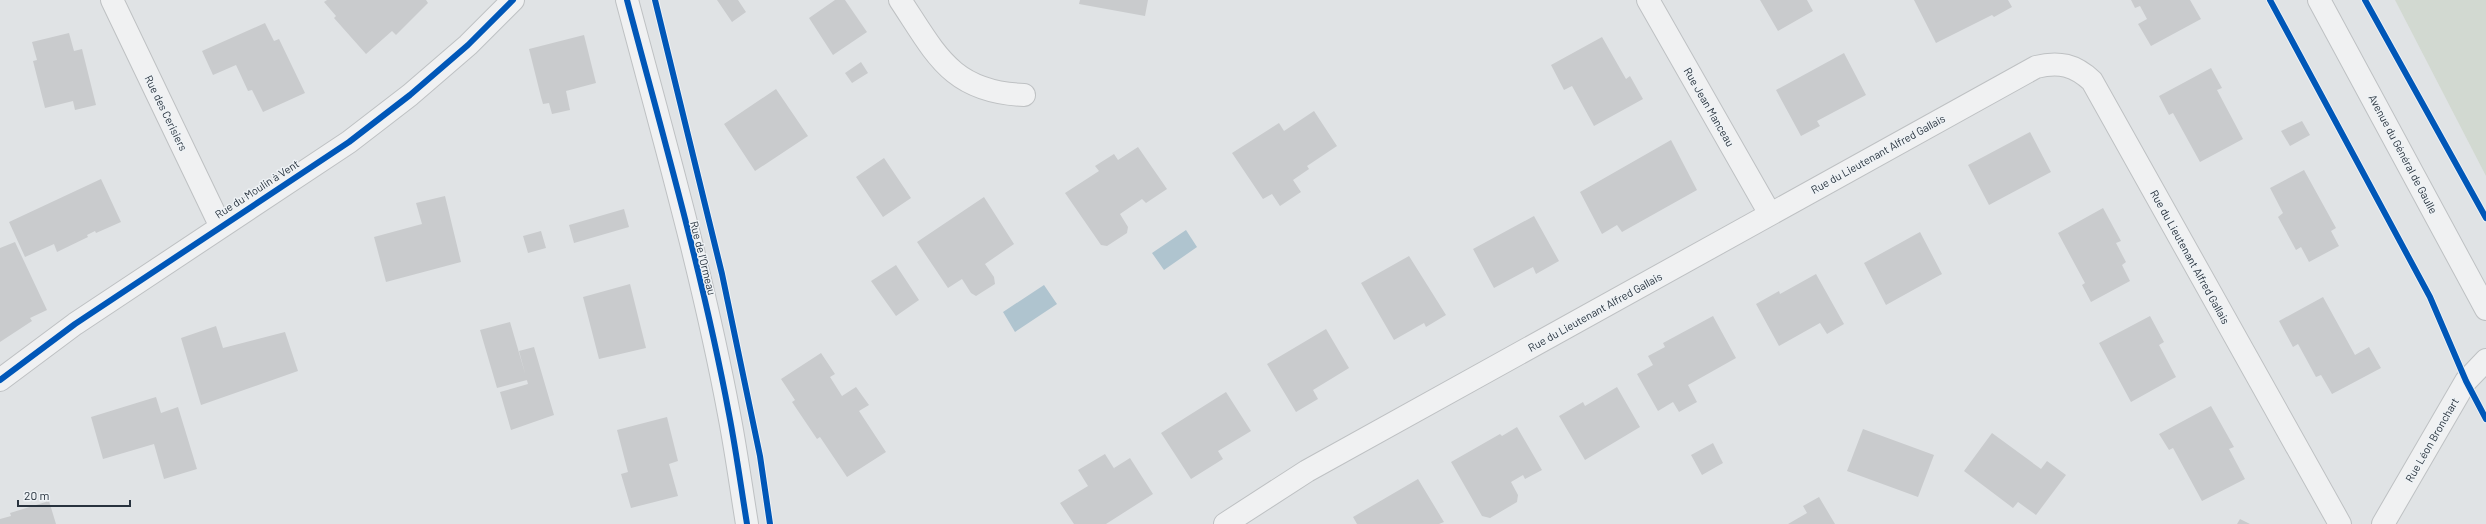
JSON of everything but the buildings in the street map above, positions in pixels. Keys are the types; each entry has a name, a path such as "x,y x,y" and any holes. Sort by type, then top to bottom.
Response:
{"street":[{"name":"Rue des Cerisiers","path":"112,0 220,226"},
{"name":"Rue du Moulin à Vent","path":"0,380 75,324 220,226 349,142 404,99 468,45 513,0"},
{"name":"Rue de l'Ormeau","path":"627,0 673,174 718,362 729,414 747,524"},
{"path":"900,0 939,57 951,71 971,85 992,92 1024,94"},
{"name":"Rue Jean Manceau","path":"1648,0 1770,214"},
{"name":"Avenue du Général de Gaulle","path":"2320,0 2486,309"},
{"name":"Rue du Lieutenant Alfred Gallais","path":"1225,524 1307,471 2036,67 2051,63 2067,64 2081,71 2092,81 2340,524"},
{"name":"Rue Léon Bronchart","path":"2383,524 2466,381 2486,360"}],"shaded area":[{"path":"2395,0 2486,0 2486,176"}],"water":[{"path":"1186,230 1197,247 1164,270 1152,253"},
{"path":"1044,285 1057,304 1015,332 1003,312"}],"cycle path":[{"path":"0,380 75,324 349,142 410,95 468,45 513,0"},
{"path":"627,0 682,206 719,362 732,428 747,524"},
{"path":"655,0 722,274 760,456 770,524"},
{"path":"2270,0 2430,297 2466,381 2486,419"},
{"path":"2365,0 2486,218"}]}
